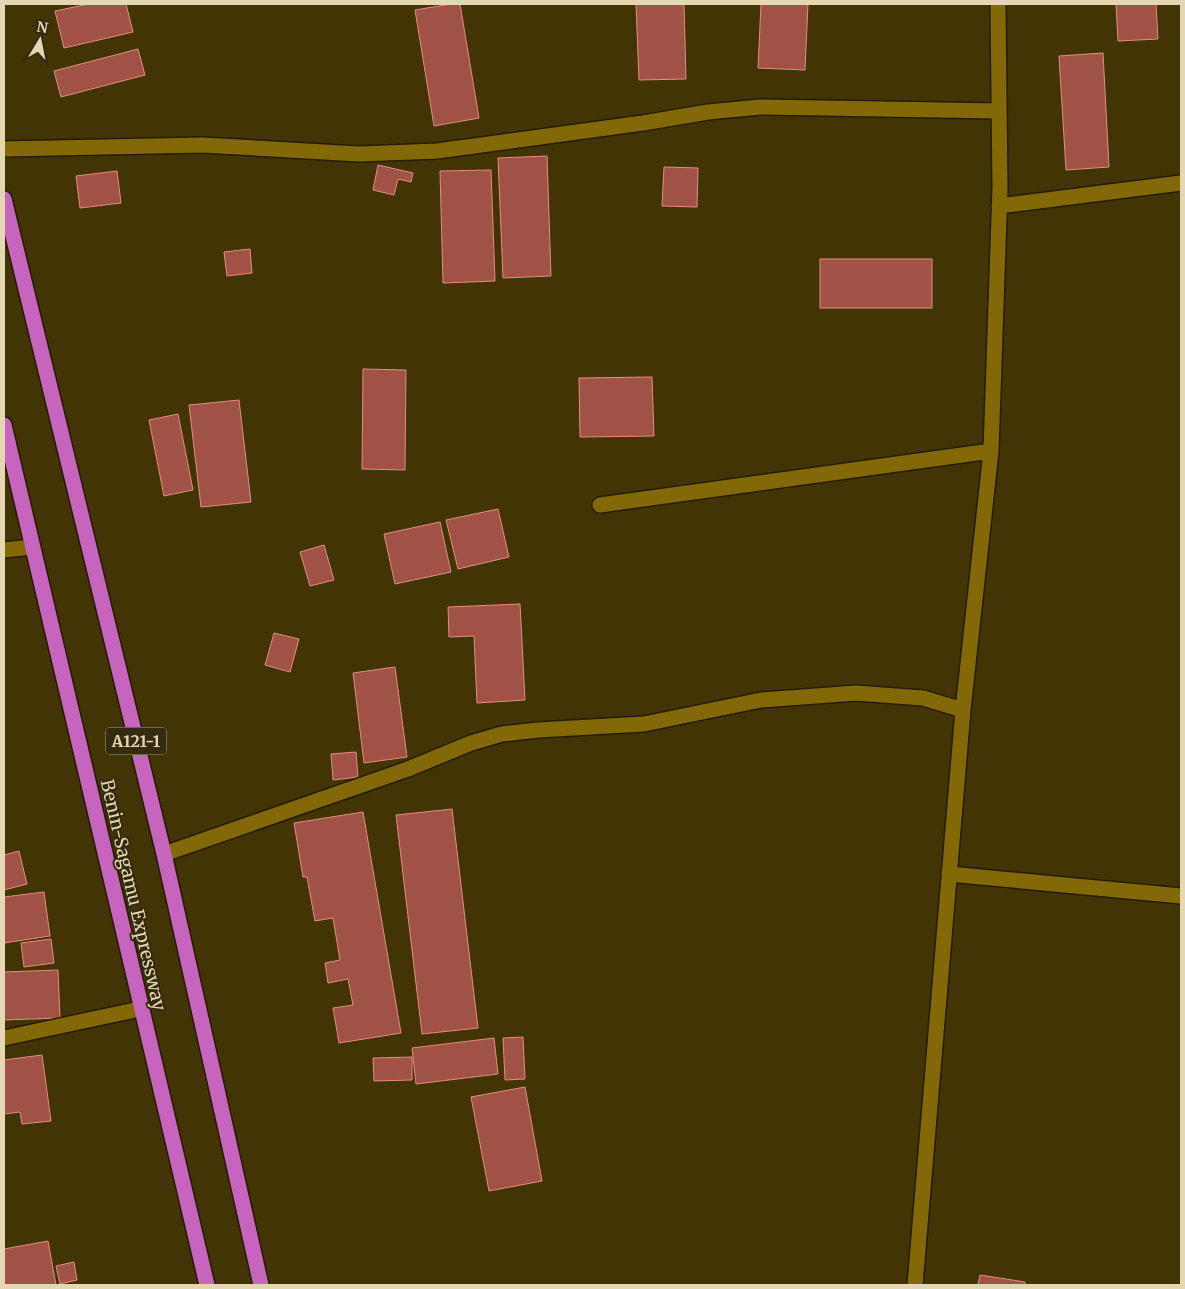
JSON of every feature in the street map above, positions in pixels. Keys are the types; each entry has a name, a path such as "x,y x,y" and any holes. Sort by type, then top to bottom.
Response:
{"highway":[{"name":"A121-1","path":"4,199 164,854 261,1285"},
{"name":"Benin-Sagamu Expressway","path":"4,425 140,1009 207,1285"}],"street":[{"path":"915,1285 963,710 991,452 999,206 998,4"},
{"path":"4,149 203,145 359,154 438,151 643,124 708,112 760,107 999,111"},
{"path":"999,206 1181,183"},
{"path":"600,505 991,452"},
{"path":"4,550 32,547"},
{"path":"164,854 408,769 471,743 502,734 644,724 761,700 856,694 923,698 963,710"},
{"path":"949,874 1181,896"},
{"path":"4,1038 140,1009"}],"building":[{"path":"89,4 126,4 133,32 64,48 55,11"},
{"path":"460,4 479,118 434,126 415,10"},
{"path":"636,4 684,4 686,79 639,80"},
{"path":"761,4 808,4 805,70 758,68"},
{"path":"1116,4 1156,4 1158,39 1118,41"},
{"path":"138,49 145,75 61,97 54,71"},
{"path":"1103,53 1109,167 1066,170 1059,56"},
{"path":"547,156 551,276 503,278 498,158"},
{"path":"378,165 413,173 411,182 398,179 394,195 373,190"},
{"path":"664,167 698,168 697,207 662,206"},
{"path":"491,170 495,281 443,283 440,171"},
{"path":"117,171 121,203 80,208 76,176"},
{"path":"250,249 252,273 227,276 224,252"},
{"path":"820,259 932,259 932,308 820,308"},
{"path":"363,369 406,370 405,470 362,469"},
{"path":"652,377 654,436 580,437 579,378"},
{"path":"239,400 251,502 201,507 189,405"},
{"path":"178,414 193,490 164,496 149,420"},
{"path":"498,509 509,557 458,569 446,520"},
{"path":"440,522 451,572 395,584 384,534"},
{"path":"324,545 334,580 310,586 300,552"},
{"path":"520,604 525,700 477,703 474,636 449,637 448,607"},
{"path":"274,633 299,639 290,672 265,665"},
{"path":"395,667 407,757 364,763 353,673"},
{"path":"356,752 358,777 333,780 331,754"},
{"path":"452,809 478,1028 422,1034 396,815"},
{"path":"363,812 401,1033 339,1043 333,1008 353,1005 348,979 328,983 325,963 340,960 333,918 315,921 307,877 303,877 294,823"},
{"path":"19,851 27,884 4,890 4,855"},
{"path":"44,892 50,936 4,943 4,897"},
{"path":"51,939 54,963 24,967 21,943"},
{"path":"58,970 60,1018 4,1020 4,972"},
{"path":"523,1037 525,1079 505,1080 503,1038"},
{"path":"494,1038 498,1074 416,1084 412,1048"},
{"path":"42,1055 51,1121 22,1124 20,1112 4,1114 4,1060"},
{"path":"412,1057 412,1080 374,1081 373,1058"},
{"path":"525,1087 542,1181 489,1191 471,1097"},
{"path":"48,1241 56,1285 4,1285 4,1249"},
{"path":"74,1262 77,1280 60,1284 56,1266"},
{"path":"980,1275 1025,1282 1025,1285 978,1285"}]}
